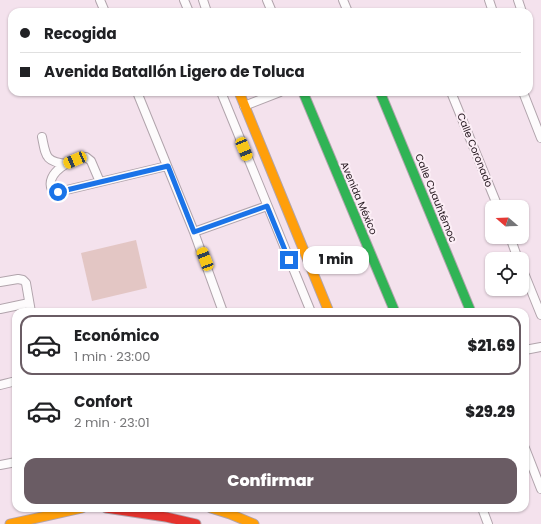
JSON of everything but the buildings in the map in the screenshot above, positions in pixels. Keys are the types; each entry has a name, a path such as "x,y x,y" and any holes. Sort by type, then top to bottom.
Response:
{"street":[{"path":"139,96 194,232 222,308"},
{"path":"223,96 309,308"},
{"path":"240,96 326,308"},
{"path":"244,106 270,96"},
{"name":"Avenida México","path":"305,96 393,308"},
{"name":"Calle Cuauhtémoc","path":"382,96 469,308"},
{"name":"Calle Coronado","path":"454,96 495,200"},
{"path":"525,96 541,138"},
{"path":"42,137 46,154 50,160 55,163 67,164"},
{"path":"100,182 89,158 83,157 56,171 50,179 50,185 52,190 58,192 168,166"},
{"path":"194,232 267,206"},
{"path":"0,282 18,279 23,280 26,283 30,308"},
{"path":"529,285 541,315"},
{"path":"0,309 29,303"},
{"path":"529,349 541,347"},
{"path":"0,385 12,382"},
{"path":"529,458 541,489"},
{"path":"0,465 12,463"},
{"path":"10,524 64,512"},
{"path":"136,512 166,516 196,524"},
{"path":"224,512 254,524"},
{"path":"484,512 488,524"}],"shaded area":[{"path":"136,240 147,288 92,301 81,253"}],"traffic: fast":[{"path":"305,96 393,308"},
{"path":"382,96 469,308"}],"traffic: slow":[{"path":"241,96 327,308"},
{"path":"10,524 64,512"},
{"path":"224,512 254,524"}],"traffic: jam":[{"path":"133,512 166,517 196,524"}],"route":[{"path":"58,192 168,166 194,232 267,206 289,260"}]}
